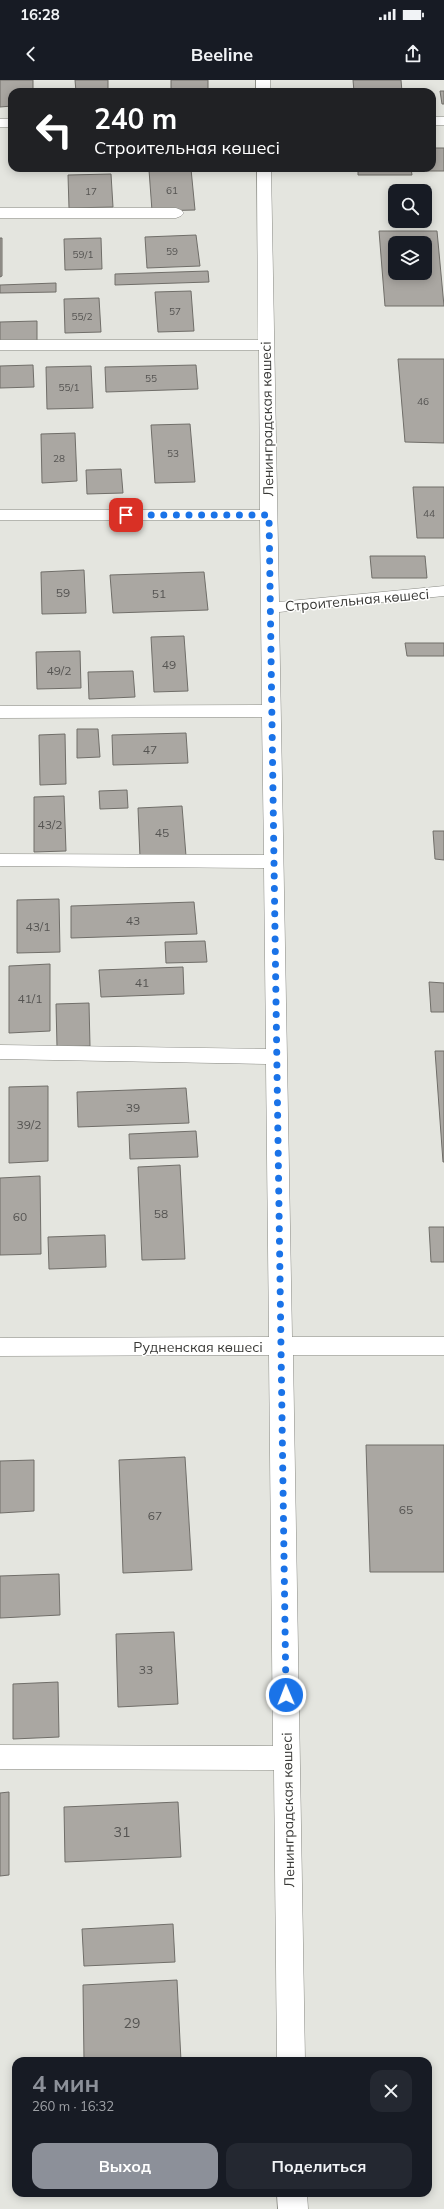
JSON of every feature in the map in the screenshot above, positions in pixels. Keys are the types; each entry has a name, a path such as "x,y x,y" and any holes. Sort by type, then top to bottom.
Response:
{"street":[{"name":"Ленинградская көшесі","path":"264,172 291,2057"},
{"path":"0,213 176,213"},
{"path":"0,345 266,345"},
{"path":"0,515 269,515"},
{"name":"Строительная көшесі","path":"270,608 444,592"},
{"path":"0,712 271,710"},
{"path":"0,860 273,862"},
{"path":"0,1052 276,1057"},
{"name":"Рудненская көшесі","path":"0,1347 444,1346"},
{"path":"0,1757 287,1758"},
{"path":"292,2197 292,2209"}],"building":[{"path":"0,80 33,80 33,88 8,88 8,106 0,107"},
{"path":"75,80 108,80 108,88 76,88"},
{"path":"171,80 208,80 208,88 171,88"},
{"path":"353,80 401,80 402,88 354,88"},
{"path":"440,91 444,91 444,104 442,104"},
{"path":"436,148 444,148 444,171 436,171"},
{"path":"149,172 191,172 195,210 152,211"},
{"path":"358,172 412,172 412,175 358,175"},
{"path":"111,174 113,207 69,208 68,175"},
{"path":"379,231 437,231 444,306 385,306"},
{"path":"196,235 200,266 147,268 145,237"},
{"path":"0,238 2,238 2,276 0,277"},
{"path":"101,238 102,269 65,270 64,239"},
{"path":"208,271 209,282 115,285 115,274"},
{"path":"56,283 56,292 0,293 0,285"},
{"path":"191,291 194,331 158,332 155,292"},
{"path":"99,298 101,332 65,333 64,299"},
{"path":"37,321 37,341 0,342 0,322"},
{"path":"398,359 444,359 444,443 405,442"},
{"path":"33,365 34,387 0,388 0,366"},
{"path":"196,365 198,389 106,392 105,367"},
{"path":"91,366 93,408 47,409 46,367"},
{"path":"190,424 195,482 155,483 151,425"},
{"path":"75,433 77,481 42,483 41,434"},
{"path":"121,469 123,493 87,494 86,470"},
{"path":"413,487 444,487 444,538 417,538"},
{"path":"370,556 425,556 427,578 372,578"},
{"path":"84,570 86,613 42,614 41,572"},
{"path":"204,572 208,610 113,613 110,575"},
{"path":"184,636 188,691 154,692 151,637"},
{"path":"405,643 444,643 444,656 407,656"},
{"path":"80,651 81,688 37,689 36,652"},
{"path":"133,671 135,697 89,699 88,672"},
{"path":"77,729 98,729 100,757 77,758"},
{"path":"186,733 188,763 113,765 112,735"},
{"path":"65,734 66,784 40,785 39,735"},
{"path":"127,790 128,808 100,809 99,791"},
{"path":"64,796 66,851 34,852 34,797"},
{"path":"182,806 186,856 140,857 138,808"},
{"path":"433,831 444,831 444,860 435,859"},
{"path":"59,899 60,952 17,953 17,900"},
{"path":"194,902 197,934 71,938 71,906"},
{"path":"205,941 207,962 166,963 165,942"},
{"path":"50,964 50,1031 9,1033 9,966"},
{"path":"183,967 184,994 101,997 99,970"},
{"path":"429,982 444,983 444,1012 431,1012"},
{"path":"89,1003 90,1046 57,1047 56,1004"},
{"path":"435,1051 444,1051 444,1162 443,1162"},
{"path":"48,1086 48,1161 9,1163 9,1087"},
{"path":"186,1088 189,1123 78,1127 77,1092"},
{"path":"196,1131 198,1157 130,1159 129,1134"},
{"path":"180,1165 185,1259 142,1260 138,1167"},
{"path":"40,1176 41,1254 0,1255 0,1178"},
{"path":"429,1227 444,1227 444,1262 431,1262"},
{"path":"105,1235 106,1267 49,1269 48,1237"},
{"path":"366,1445 444,1445 444,1572 370,1572"},
{"path":"185,1457 192,1570 123,1573 119,1460"},
{"path":"34,1460 34,1511 0,1513 0,1461"},
{"path":"59,1574 60,1615 0,1618 0,1576"},
{"path":"174,1632 178,1704 118,1707 116,1634"},
{"path":"58,1682 59,1737 13,1739 13,1684"},
{"path":"9,1792 9,1875 0,1876 0,1793"},
{"path":"178,1802 181,1857 65,1862 64,1807"},
{"path":"173,1924 175,1962 84,1966 82,1929"},
{"path":"177,1980 181,2057 84,2057 83,1985"}],"route":[{"path":"126,515 269,515 280,1362 286,1695"}]}
